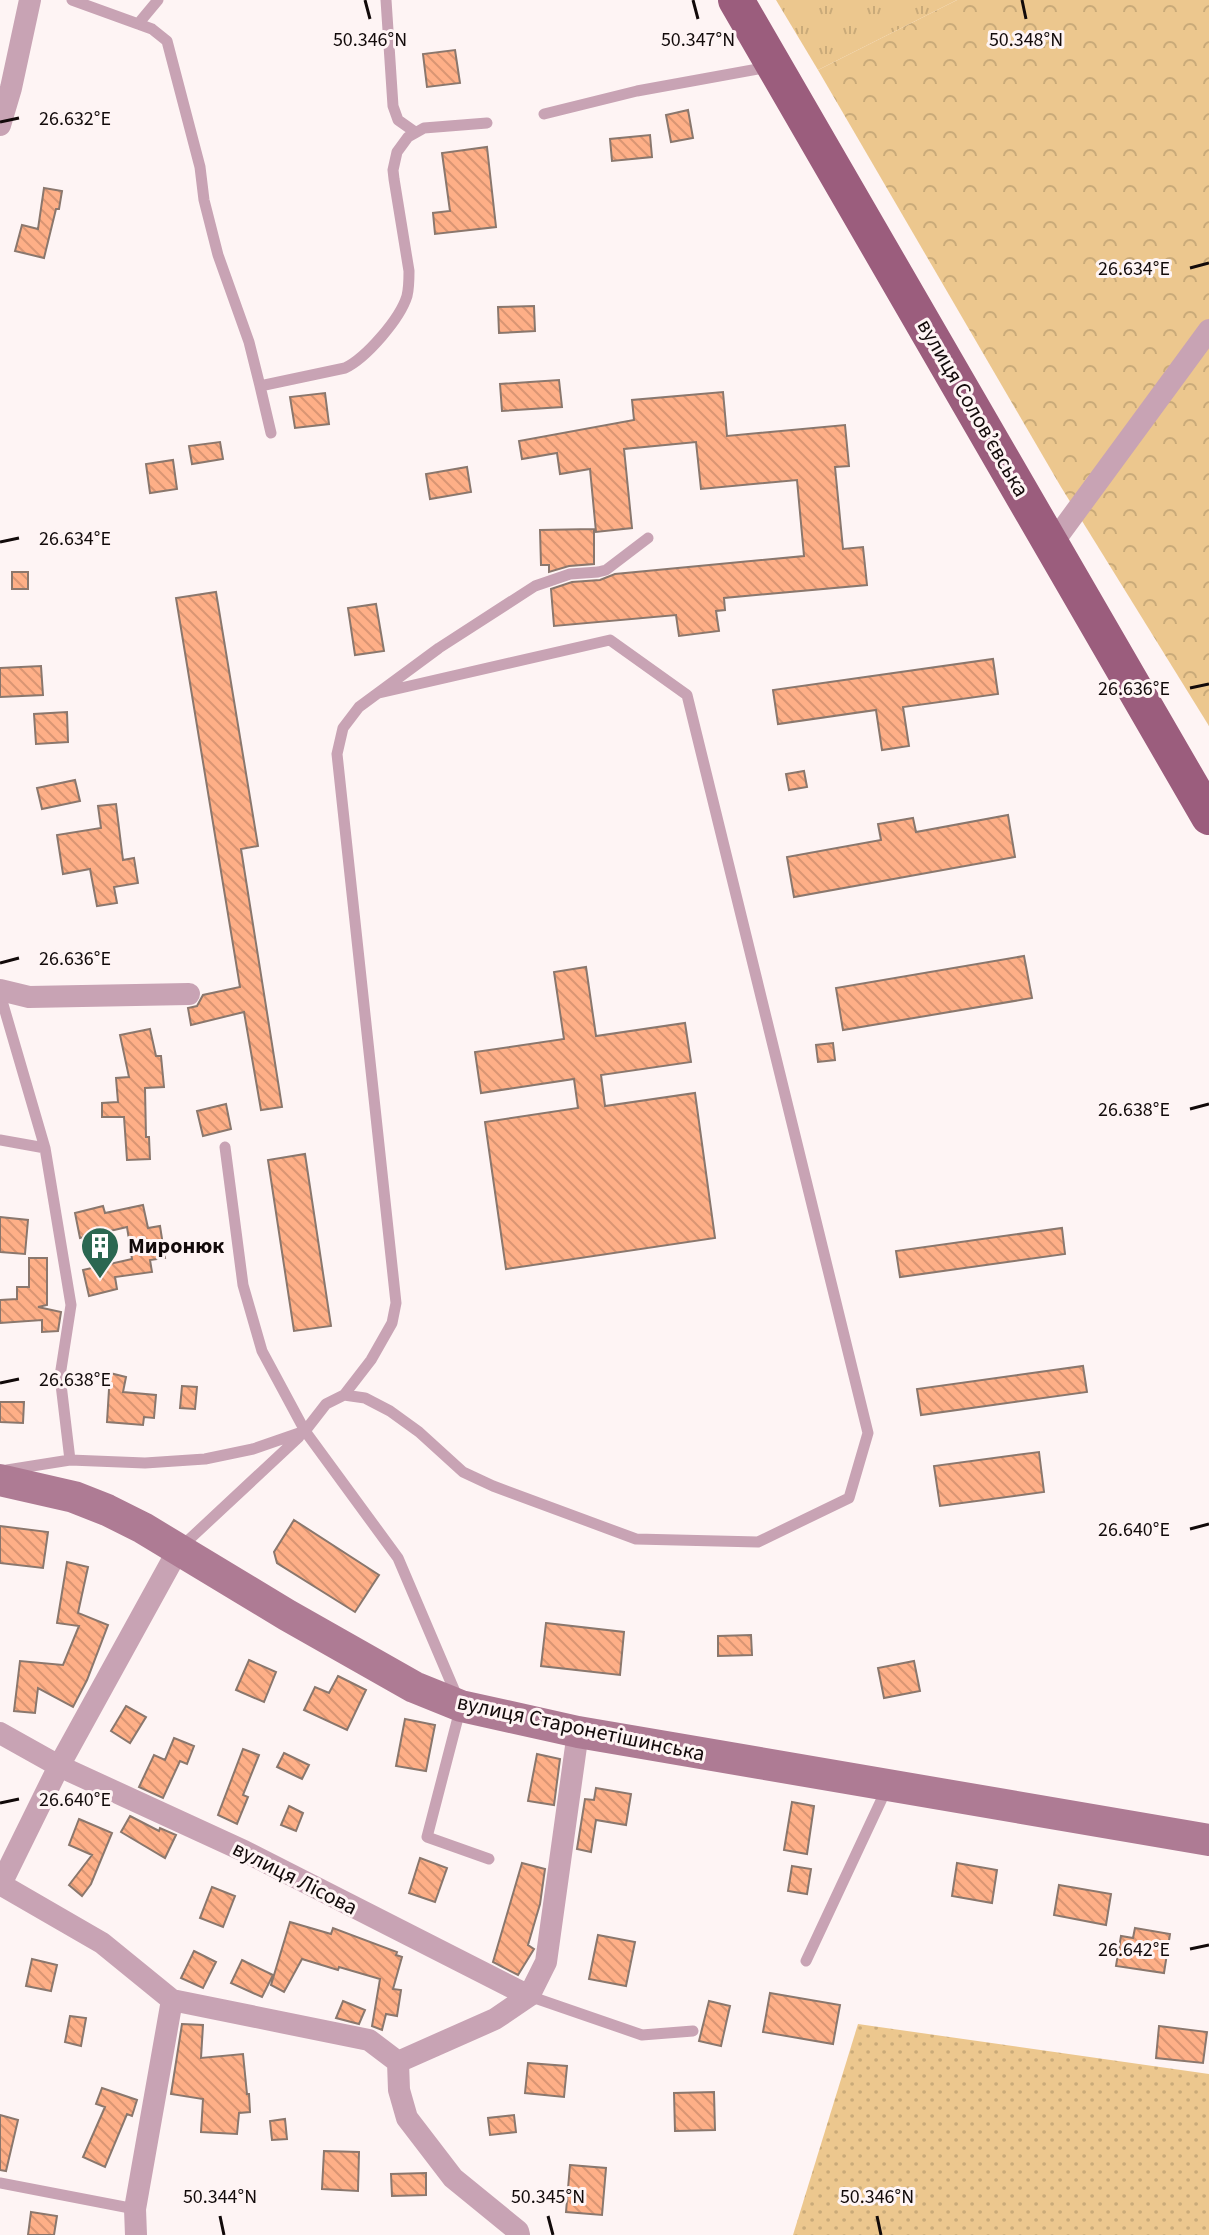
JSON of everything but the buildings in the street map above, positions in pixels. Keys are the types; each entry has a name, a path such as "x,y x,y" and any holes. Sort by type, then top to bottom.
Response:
{"main road":[{"name":"вулиця Соловʼєвська","path":"736,0 1209,817"},
{"name":"вулиця Старонетішинська","path":"0,1480 85,1501 143,1528 414,1687 461,1706 578,1732 1209,1840"}],"street":[{"path":"0,125 30,0"},
{"path":"1052,544 1209,330"},
{"path":"0,992 29,997 189,994"},
{"path":"178,1550 59,1766 1,1884 102,1943 172,2000 369,2040 398,2062"},
{"path":"398,2062 495,2019 529,1996 546,1962 578,1732"},
{"name":"вулиця Лісова","path":"0,1733 59,1766 244,1851 529,1996"},
{"path":"136,2235 135,2209 172,2000"},
{"path":"398,2062 399,2090 407,2118 453,2178 519,2235"}],"lane":[{"path":"72,0 138,24 161,34 167,41 200,167 218,255 249,342 271,433"},
{"path":"138,24 158,0"},
{"path":"386,0 394,113 415,132"},
{"path":"544,114 637,91 774,66"},
{"path":"260,386 345,368 357,362 371,348 402,309 408,294 409,278 393,170 397,152 415,132 433,126 487,123"},
{"path":"178,1550 305,1431 326,1404 344,1395 380,1346 392,1323 396,1303 337,768 343,728 359,707 439,648 535,586 570,574 606,570 648,538"},
{"path":"344,1395 365,1398 390,1411 419,1432 463,1472 636,1539 758,1542 849,1498 868,1433 687,695 610,640 379,693"},
{"path":"0,992 45,1148 71,1305 60,1376 70,1460"},
{"path":"0,1140 45,1148"},
{"path":"225,1147 243,1285 262,1351 305,1431 398,1558 461,1706 427,1837 489,1859"},
{"path":"0,1471 70,1460 145,1463 205,1459 253,1449 305,1431"},
{"path":"806,1961 888,1786"},
{"path":"529,1996 642,2035 693,2031"},
{"path":"0,2183 135,2209"}],"green space":[{"path":"776,0 957,0 818,70"},
{"path":"957,0 1209,0 1209,726 1061,487 818,70"},
{"path":"858,2024 1209,2074 1209,2235 793,2235"}],"place":[{"name":"Миронюк","path":"100,1280"}]}
